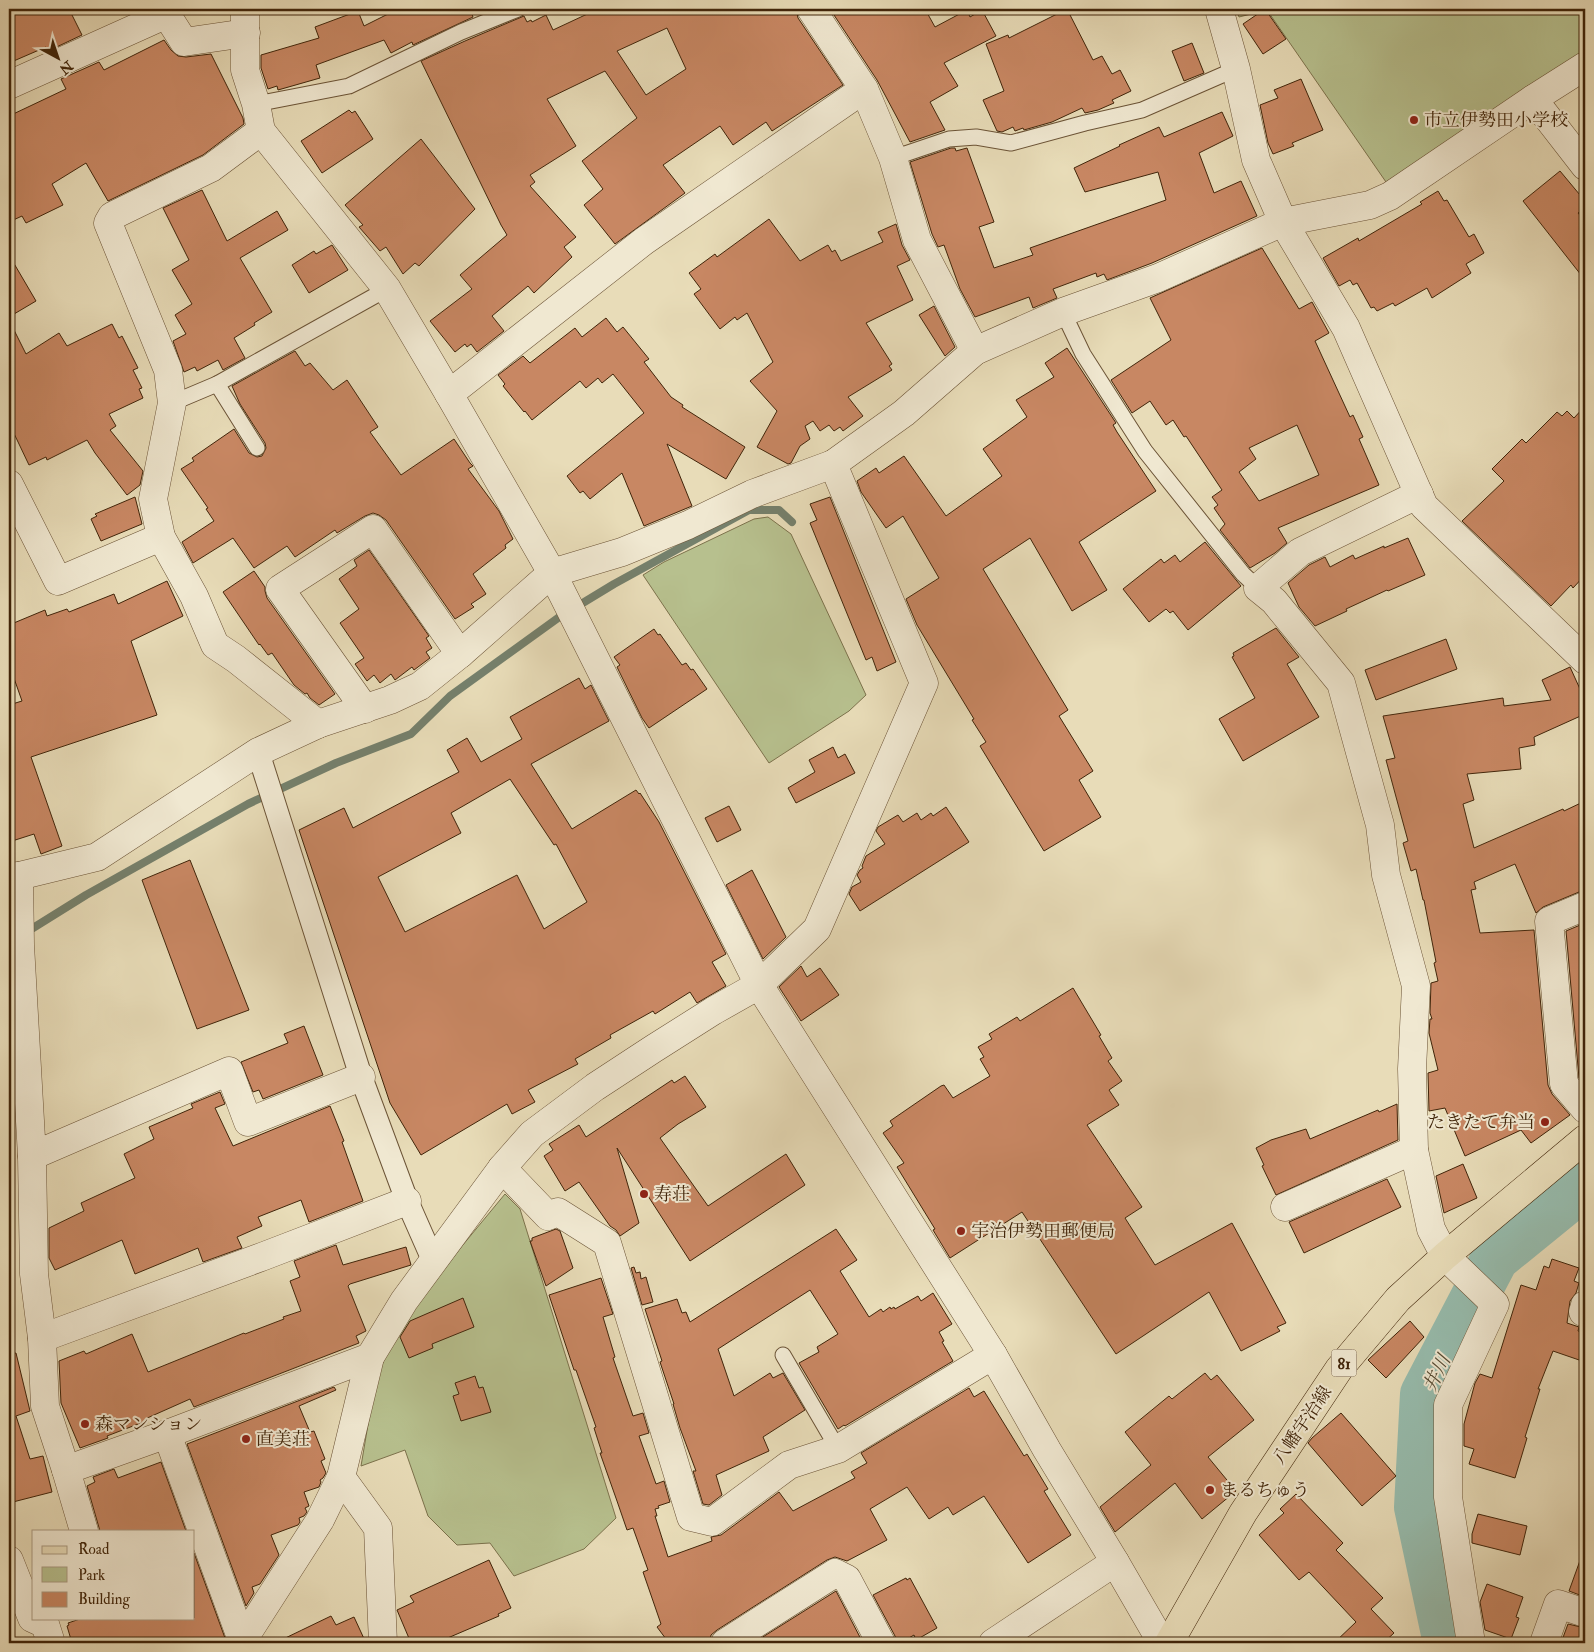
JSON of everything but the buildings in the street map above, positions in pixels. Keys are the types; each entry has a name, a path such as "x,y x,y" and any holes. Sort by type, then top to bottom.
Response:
{"main road":[{"name":"八幡宇治線","path":"1169,1643 1243,1513 1339,1369 1398,1299 1452,1264 1582,1147"}],"street":[{"path":"810,9 864,89 892,158 917,240 975,350"},
{"path":"1219,9 1236,69 1256,160 1283,222 1346,328 1424,506 1585,660"},
{"path":"9,85 165,11 184,42 245,21 245,70 256,104 261,132 387,289 552,573 759,985 993,1355 1047,1450 1162,1643"},
{"path":"84,1530 45,1406 42,1338 34,1274 32,1156 16,1006 20,934 14,877 97,857 258,752 318,724 390,700 420,686 460,654 552,573 622,552 688,525 752,494 833,464 904,413 975,350 1063,312 1158,278 1283,222 1370,205 1390,196 1585,66"},
{"path":"449,394 644,241 864,89"},
{"path":"1533,99 1585,166"},
{"path":"261,132 211,168 112,216 108,223 168,370 172,403 153,499 160,537 194,596 215,644 318,724"},
{"path":"242,1642 320,1520 341,1477 370,1357 404,1300 502,1168 532,1134 595,1087 705,1016 759,985 817,929 924,683 833,464"},
{"path":"9,484 58,581 160,537"},
{"path":"1419,494 1300,552 1258,588 1274,601 1341,683 1380,825 1386,875 1416,986 1412,1069 1414,1150 1431,1229 1452,1264 1495,1304 1448,1405 1448,1497 1471,1643"},
{"path":"365,709 280,589 374,529 460,654"},
{"path":"258,752 361,1077 407,1201 433,1260"},
{"path":"1585,906 1549,921 1564,1084 1585,1109"},
{"path":"32,1156 229,1071 248,1122 361,1077"},
{"path":"1285,1207 1414,1150"},
{"path":"502,1168 548,1216 558,1212 607,1243 691,1517 712,1522 789,1465 838,1449 993,1355"},
{"path":"42,1338 407,1201"},
{"path":"66,1470 370,1357"},
{"path":"167,1434 242,1642"},
{"path":"341,1477 378,1528 382,1643"},
{"path":"9,1560 32,1618"},
{"path":"993,1643 1115,1562"},
{"path":"725,1643 835,1573 847,1579 881,1643"},
{"path":"1544,1643 1558,1604 1585,1613"},
{"path":"36,1620 52,1628"}],"lane":[{"path":"256,104 349,86 461,32 518,9"},
{"path":"892,158 949,139 976,137 1011,143 1142,110 1236,69"},
{"path":"172,403 217,384 387,289"},
{"path":"1063,312 1084,354 1145,451 1243,574 1258,588"},
{"path":"217,384 257,448"},
{"path":"782,1355 838,1449"}],"green space":[{"name":"市立伊勢田小学校","path":"1236,9 1585,9 1585,57 1386,182 1267,10 1239,17"},
{"path":"768,517 791,534 866,695 849,711 769,763 643,575 664,562 754,519"},
{"path":"505,1194 520,1209 616,1518 584,1549 514,1576 490,1543 457,1545 428,1516 405,1450 361,1466 380,1354 462,1246"}],"waterway":[{"path":"25,933 86,895 248,804 336,763 411,734 450,696 558,618 614,584 749,510 779,510 792,522"},
{"name":"井川","path":"1447,1643 1418,1507 1424,1394 1495,1258 1585,1185"}],"place":[{"name":"市立伊勢田小学校","path":"1414,120"},
{"name":"たきたて弁当","path":"1545,1122"},
{"name":"寿荘","path":"644,1194"},
{"name":"宇治伊勢田郵便局","path":"961,1231"},
{"name":"森マンション","path":"85,1424"},
{"name":"直美荘","path":"246,1439"},
{"name":"まるちゅう","path":"1210,1490"}]}
